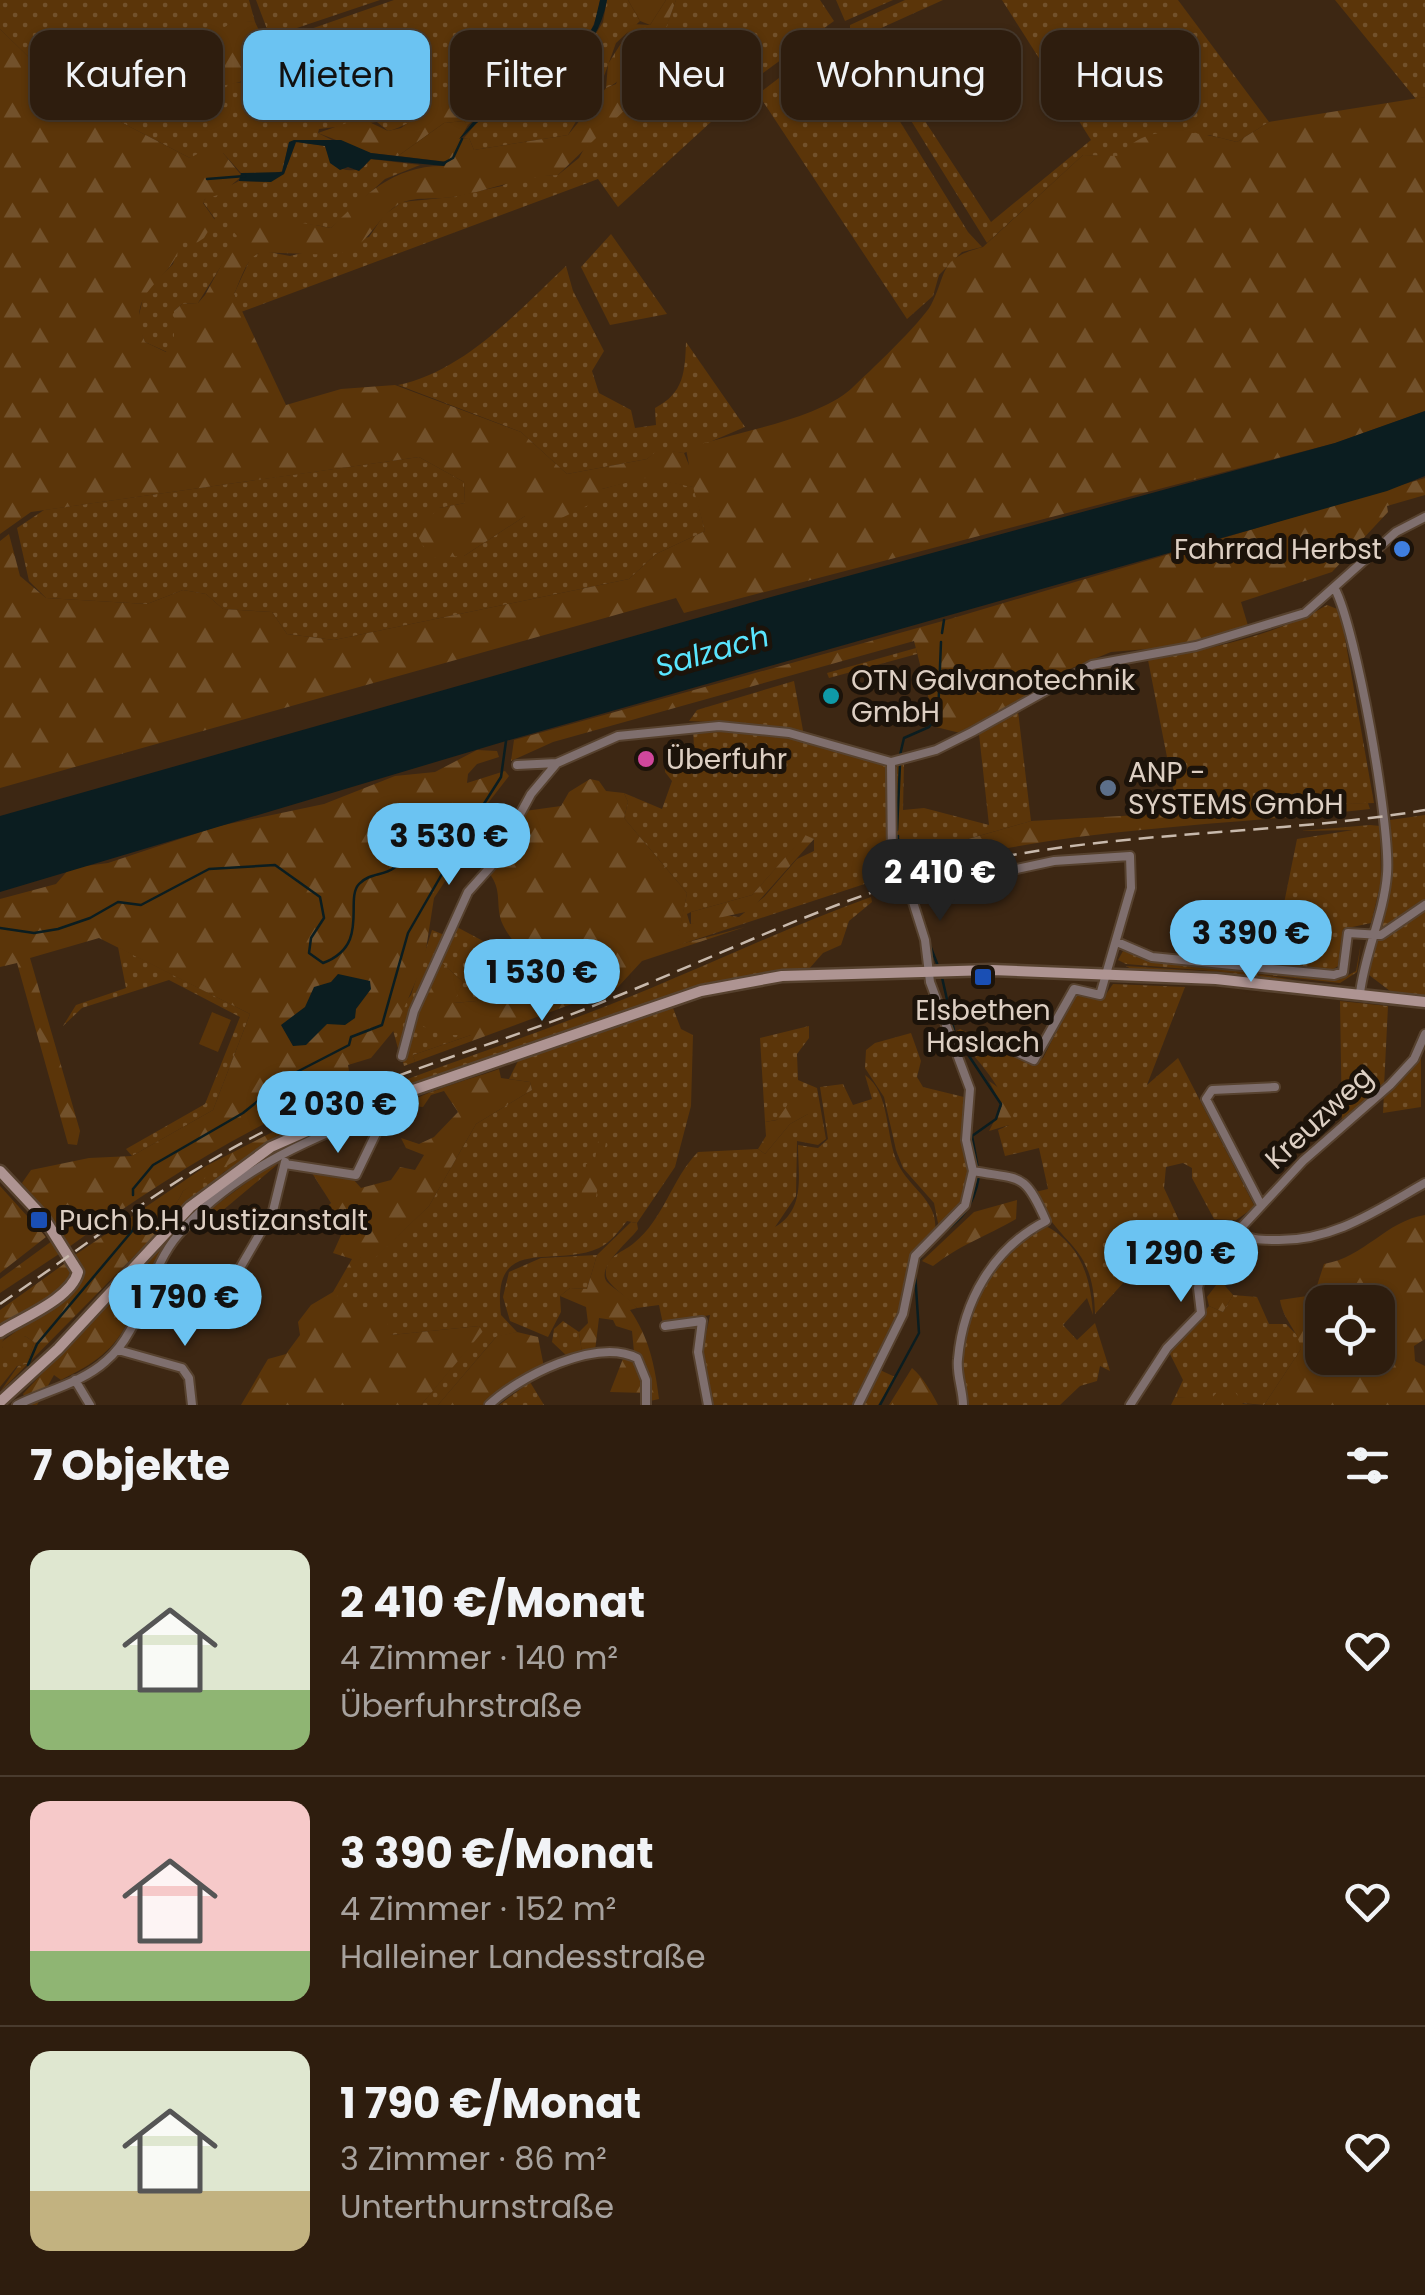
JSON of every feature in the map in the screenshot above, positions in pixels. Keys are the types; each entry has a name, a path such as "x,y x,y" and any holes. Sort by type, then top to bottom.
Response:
{"main road":[{"path":"0,1402 86,1320 190,1207 242,1166 294,1136 356,1110 712,988 782,976 936,970 1106,974 1360,993 1425,1002"},
{"path":"0,1172 44,1218 78,1272 73,1284 61,1294 0,1332"}],"street":[{"path":"518,765 557,764 618,736 719,726 790,733 892,762 936,750 1092,665 1196,646 1289,620 1316,606 1396,532 1425,517"},
{"path":"1336,589 1342,603 1385,826 1387,876 1360,993"},
{"path":"858,1405 903,1314 915,1256 956,1218 971,1191 973,1171 966,1140 970,1090 918,916 892,864 892,762"},
{"path":"402,1056 414,1010 468,892 493,864 531,794 557,764"},
{"path":"927,888 1054,861 1130,856 1131,888 1100,995 1074,989 1038,1058 1030,1059 986,1038"},
{"path":"1117,942 1152,957 1334,976 1343,972 1348,933 1389,931 1405,915 1425,905"},
{"name":"Kreuzweg","path":"1130,1405 1167,1348 1201,1313 1198,1288 1207,1250 1238,1231 1390,1085 1414,1059 1425,1034"},
{"path":"1261,1205 1206,1099 1212,1090 1276,1087"},
{"path":"17,1405 75,1380 118,1350 174,1239 228,1188 284,1159 379,1112 382,1118 356,1175 284,1159"},
{"path":"242,1314 229,1288 273,1211 284,1159"},
{"path":"963,1405 957,1361 970,1304 1008,1246 1046,1221 1027,1186 1015,1176 973,1171"},
{"path":"1238,1231 1247,1238 1268,1240 1326,1236 1425,1183"},
{"path":"665,1326 702,1321 698,1352 708,1405"},
{"path":"118,1350 182,1368 189,1378 192,1405"},
{"path":"489,1405 568,1360 630,1354 643,1368 646,1405"},
{"path":"75,1380 90,1405"}],"green space":[{"path":"0,0 249,0 255,22 242,21 223,30 30,30 30,58 0,29"},
{"path":"256,0 380,0 291,30 267,29"},
{"path":"394,0 600,0 590,30 450,30 450,100 430,110 430,30 308,30"},
{"path":"607,0 628,0 640,21 630,30 622,30 602,82 602,30 598,30"},
{"path":"628,0 666,0 650,25 640,21"},
{"path":"666,0 676,0 665,30 629,30 633,24 650,25"},
{"path":"676,0 820,0 834,21 822,30 781,30 781,60 761,75 761,30 665,30"},
{"path":"836,0 893,0 845,21"},
{"path":"905,0 943,0 877,30 850,30 850,25"},
{"path":"1002,0 1178,0 1269,122 1237,142 1209,135 1120,157 1083,155 987,243 911,120 924,120 991,222 1091,140 1078,120 1199,120 1199,30 1041,30 1041,61"},
{"path":"1335,0 1425,0 1425,97 1416,99"},
{"path":"237,20 255,22 259,30 243,30 243,80 223,85 223,30"},
{"path":"0,29 30,58 30,120 117,120 190,158 208,148 223,153 242,176 221,194 205,199 203,203 215,220 204,238 192,246 181,238 171,265 145,296 140,323 145,342 166,352 174,339 174,311 182,304 198,303 205,295 237,236 232,230 236,221 331,228 368,194 395,176 444,166 459,139 469,138 474,150 568,135 580,120 602,120 602,93 616,84 622,69 622,113 558,175 399,204 358,245 341,253 262,253 253,257 234,294 286,405 341,389 395,385 521,432 567,474 647,459 659,449 684,453 689,465 686,449 795,418 851,389 925,313 951,262 983,247 1083,155 1120,156 1144,137 1158,133 1190,133 1237,142 1269,122 1425,97 1425,411 1335,443 684,613 676,598 0,788 0,541 9,534 20,576 46,598 147,604 183,590 206,594 223,609 272,612 287,634 334,640 629,579 656,554 705,531 693,487 645,478 602,489 597,501 551,523 525,516 464,556 430,558 415,531 439,508 465,503 464,482 419,457 31,512 0,534"},
{"path":"622,42 622,77 606,88 608,64"},
{"path":"781,76 781,120 899,120 968,232 982,247 962,252 939,275 933,296 907,319 761,99 761,92"},
{"path":"622,80 622,120 713,120 618,207 598,179 241,312 234,294 251,257 263,251 290,256 369,237 384,215 402,202 502,186 520,176 558,175 579,158"},
{"path":"243,82 243,120 412,120 388,131 377,122 319,129 318,133 332,140 289,143 282,171 268,176 241,173 223,153 190,158 117,120 223,120 223,84"},
{"path":"450,99 450,120 465,120 444,123 398,156 370,153 318,133 355,120 365,120 388,131 401,128 412,120 430,120 430,107"},
{"path":"479,120 577,120 568,135 474,150 469,138 464,138"},
{"path":"464,121 468,125 447,162 398,156 444,123"},
{"path":"296,142 325,146 334,164 344,169 363,168 370,159 420,165 385,179 331,228 249,221 198,303 182,304 174,311 175,339 167,352 145,342 137,324 144,293 173,264 180,237 215,219 203,202 206,198 239,181 264,182 284,174"},
{"path":"611,234 667,314 610,325 581,267"},
{"path":"566,266 573,291 604,351 592,371 599,393 631,410 635,428 656,425 655,408 672,396 681,381 686,342 745,427 684,453 659,450 647,459 567,474 521,432 398,385 422,378 468,353"},
{"path":"419,457 464,482 465,503 439,508 464,556 525,516 645,477 694,487 705,531 656,554 629,579 334,640 287,634 272,612 223,609 206,594 183,590 147,604 46,598 29,581 17,528 44,510"},
{"path":"1425,478 1425,495 1387,506 1388,512 1332,572 1241,602 1249,629 1171,647 1111,652 1060,673 1003,712 960,733 936,727 914,641 553,742 511,761 514,740 950,619"},
{"path":"1327,605 1340,610 1374,803 1205,809 1205,816 1183,818 1181,803 1176,803 1148,660 1263,633"},
{"path":"916,648 917,654 829,678 827,673"},
{"path":"794,681 804,736 753,724 689,721 697,710"},
{"path":"1018,711 1031,821 901,858 903,843 895,832 897,765 904,762 903,810 924,808 989,825 979,734"},
{"path":"693,729 778,733 886,763 895,874 676,946 687,893 624,818 628,802 624,793 662,809 672,781 665,772 665,750 694,747","holes":["805,836 814,839 814,851 797,859 764,897 739,917 722,915 690,924 687,914 691,912 752,895"]},
{"path":"477,750 497,751 499,757 477,764 468,774 467,783 505,771 509,776 474,821 467,848 434,898 424,962 395,1029 371,1058 348,1065 351,1084 205,1157 69,1247 22,1183 31,1170 89,1158 132,1156 213,1110 250,1014 99,938 30,958 80,1131 77,1145 68,1144 17,963 0,967 0,899 56,884 70,868 108,863 219,826 324,804 395,776 435,772"},
{"path":"590,779 599,781 606,791 624,793 628,802 624,818 687,893 677,945 745,927 642,961 618,987 415,1062 413,1055 471,1035 441,1035 413,1021 441,962 463,982 454,1003 488,1000 495,993 517,989 523,977 524,960 503,925 496,885 488,872 525,811 561,806 569,792"},
{"path":"1181,803 1184,818 1204,816 1205,808 1368,803 1370,809 1076,837 960,858 903,873 898,842 903,842 902,858 1031,821 1157,814 1157,805"},
{"path":"1425,815 1425,904 1380,931 1393,871 1390,820"},
{"path":"1380,826 1381,883 1371,923 1343,929 1338,966 1332,970 1272,963 1297,839 1353,830 1300,831"},
{"path":"805,835 814,839 750,911 691,924 691,912 752,895"},
{"path":"871,897 872,902 849,921 841,945 823,953 808,970 700,986 311,1122 224,1172 157,1233 183,1191 277,1135 377,1091 619,1001"},
{"path":"1425,908 1425,996 1390,991 1369,975 1376,938 1385,937"},
{"path":"455,926 483,941 495,993 488,1000 453,1003 463,982 441,962"},
{"path":"432,930 447,936 400,1056 393,1030 401,1007 411,995"},
{"path":"1361,943 1357,972 1340,983 1250,973 1294,980 1131,969 1126,966 1248,974 1126,964 1118,960 1123,951 1156,962 1339,980 1356,971"},
{"path":"118,947 250,1014 213,1110 132,1156 126,1149 205,1104 240,1017 169,980 82,1008 63,1026 76,1005 126,988"},
{"path":"1113,984 1185,987 1147,1085 1178,1058 1255,1207 1236,1220 1214,1219 1192,1178 1192,1168 1183,1163 1166,1167 1164,1188 1183,1229 1171,1258 1154,1279 1134,1271 1095,1314 1093,1290 1082,1258 1035,1192 1048,1189 1039,1148 1005,1156 998,1130 1009,1125 1004,1100 955,1032 960,1029 1032,1063 1043,1058 1075,995 1102,1000"},
{"path":"1340,1001 1388,1006 1384,1087 1342,1126"},
{"path":"673,1008 681,1029 693,1035 691,1106 675,1167 637,1223 627,1221 603,1246 581,1254 515,1263 505,1273 500,1289 501,1315 517,1332 496,1337 438,1405 421,1405 483,1330 479,1326 391,1335 334,1300 361,1256 369,1263 429,1206 476,1124 532,1090 530,1082 509,1079 518,1061"},
{"path":"212,1012 231,1020 218,1052 199,1044"},
{"path":"413,1021 469,1031 471,1035 413,1055 415,1062 404,1066 402,1058"},
{"path":"809,1026 809,1038 797,1054 798,1080 817,1088 826,1139 818,1145 797,1141 796,1196 775,1227 785,1220 796,1201 798,1145 818,1148 828,1139 820,1087 843,1084 853,1105 872,1099 865,1075 879,1093 898,1164 933,1212 935,1232 911,1258 900,1308 855,1405 710,1405 701,1359 710,1315 663,1324 659,1305 637,1308 610,1283 606,1269 611,1259 634,1243 653,1222 698,1152 758,1149 765,1154 790,1124 808,1114 765,1122 760,1038"},
{"path":"911,1033 921,1061 917,1077 923,1087 968,1098 967,1185 952,1214 939,1228 934,1203 903,1168 884,1097 865,1068 866,1050 875,1043"},
{"path":"1421,1053 1421,1107 1383,1113 1384,1093"},
{"path":"499,1069 501,1078 530,1082 532,1090 476,1124 429,1206 369,1264 361,1257 335,1300 384,1312 391,1335 479,1326 484,1330 421,1405 241,1405 268,1359 286,1354 300,1335 298,1322 311,1305 333,1292 352,1259 333,1253 342,1233 337,1223 311,1222 331,1203 312,1173 353,1179 361,1188 391,1180 400,1167 415,1170 424,1155 406,1148 401,1138 419,1144 434,1137 458,1112 444,1091 431,1095 423,1107 413,1106 407,1116 390,1117 423,1095"},
{"path":"989,1081 1003,1091 1015,1110 1009,1125 989,1131 1002,1106"},
{"path":"793,1097 808,1103 808,1114 790,1124 765,1154 758,1149 766,1136 765,1122 777,1120"},
{"path":"300,1118 295,1126 183,1191 157,1233 0,1392 18,1366 27,1364 34,1342 25,1336 11,1348 3,1348 0,1343 77,1287 82,1270 75,1255 206,1166"},
{"path":"600,1130 608,1131 594,1208 579,1209 586,1164 594,1165"},
{"path":"278,1164 216,1216 204,1214 266,1168"},
{"path":"0,1186 46,1237 0,1273"},
{"path":"1017,1200 1016,1219 933,1266 922,1261 974,1212"},
{"path":"1425,1215 1425,1339 1414,1346 1415,1361 1425,1366 1425,1405 1264,1405 1301,1349 1280,1300 1305,1296 1305,1375 1395,1375 1395,1285 1317,1285 1324,1264 1352,1254 1399,1224"},
{"path":"631,1222 637,1223 638,1229 610,1262 605,1276 637,1308 630,1310 646,1341 659,1399 650,1401 644,1362 634,1352 632,1331 616,1326 613,1320 599,1318 595,1351 582,1353 579,1332 588,1323 586,1307 560,1296 570,1288 587,1289 597,1255"},
{"path":"1044,1225 1075,1251 1090,1287 1093,1315 1087,1298 1063,1325 1077,1340 1095,1323 1110,1371 1100,1366 1097,1381 1080,1386 1060,1405 964,1405 964,1350 975,1302 1001,1260"},
{"path":"52,1241 65,1250 0,1293 0,1279"},
{"path":"168,1245 138,1303 128,1300 122,1312 131,1316 110,1347 94,1362 61,1380 54,1375 37,1405 24,1405 28,1403 23,1394 155,1251"},
{"path":"597,1255 587,1289 570,1288 560,1296 561,1312 548,1337 510,1321 503,1297 509,1272 541,1258"},
{"path":"71,1259 70,1271 57,1292 0,1328 0,1310"},
{"path":"159,1279 209,1298 186,1336 166,1324 171,1314 148,1301"},
{"path":"1220,1280 1233,1295 1223,1312 1209,1306 1207,1297"},
{"path":"1233,1295 1257,1297 1269,1324 1286,1324 1299,1337 1301,1349 1264,1405 1175,1397 1183,1380 1168,1350 1209,1306 1223,1312"},
{"path":"563,1321 579,1332 582,1353 568,1357 552,1342 554,1329"},
{"path":"517,1332 538,1337 544,1367 498,1391 485,1405 438,1405 497,1336"},
{"path":"7,1335 1,1343 3,1348 25,1336 34,1342 27,1364 17,1366 0,1387 0,1339"},
{"path":"624,1356 638,1364 645,1393 610,1392"},
{"path":"912,1368 923,1380 938,1405 889,1405"},
{"path":"880,1370 895,1377 878,1405 863,1405"},
{"path":"530,1382 544,1405 499,1405"},
{"path":"1232,1387 1243,1404 1256,1405 1171,1405 1175,1397 1211,1399 1219,1390"}],"water":[{"path":"600,0 607,0 596,30 591,30"},
{"path":"341,140 371,153 447,162 444,166 371,159 359,171 348,167 340,170 330,163 325,146 296,142 284,174 271,182 239,181 241,173 282,172 289,142"},
{"name":"Salzach","path":"1425,411 1425,476 1387,491 506,741 0,892 0,816 771,597 1335,443"},
{"path":"338,974 370,981 371,989 356,1009 355,1018 345,1025 327,1024 306,1045 293,1046 281,1025 305,1007 314,987 331,982"}],"waterway":[{"path":"444,163 453,158 462,139"},
{"path":"207,179 245,176"},
{"path":"942,633 944,620"},
{"path":"900,755 904,738 929,727 938,716 941,642"},
{"path":"0,928 34,933 58,929 90,918 118,902 141,905 209,869 275,865 320,897 324,918 311,938 309,953 323,963 347,945 352,934 355,891 363,880 394,868 419,844 451,844 461,840 501,777 506,741"},
{"path":"897,830 900,764"},
{"path":"898,836 896,858 938,966"},
{"path":"133,1195 133,1189 153,1165 243,1113 289,1076 349,1045 351,1037 382,1025 408,933 461,841"},
{"path":"941,973 955,1035 1001,1104 996,1119 972,1136 978,1169"},
{"path":"917,1264 933,1241 968,1208 979,1176"},
{"path":"28,1365 37,1344 133,1230 137,1215"},
{"path":"880,1405 919,1333 915,1272"}],"railway":[{"path":"0,1304 161,1192 263,1132 350,1094 571,1014 887,887 982,861 1037,851 1425,810"}],"place":[{"name":"Fahrrad Herbst","path":"1402,549"},
{"name":"OTN Galvanotechnik GmbH","path":"831,696"},
{"name":"Überfuhr","path":"646,759"},
{"name":"ANP - SYSTEMS GmbH","path":"1108,788"},
{"name":"Elsbethen Haslach","path":"983,977"},
{"name":"Puch b.H. Justizanstalt","path":"39,1220"}]}
